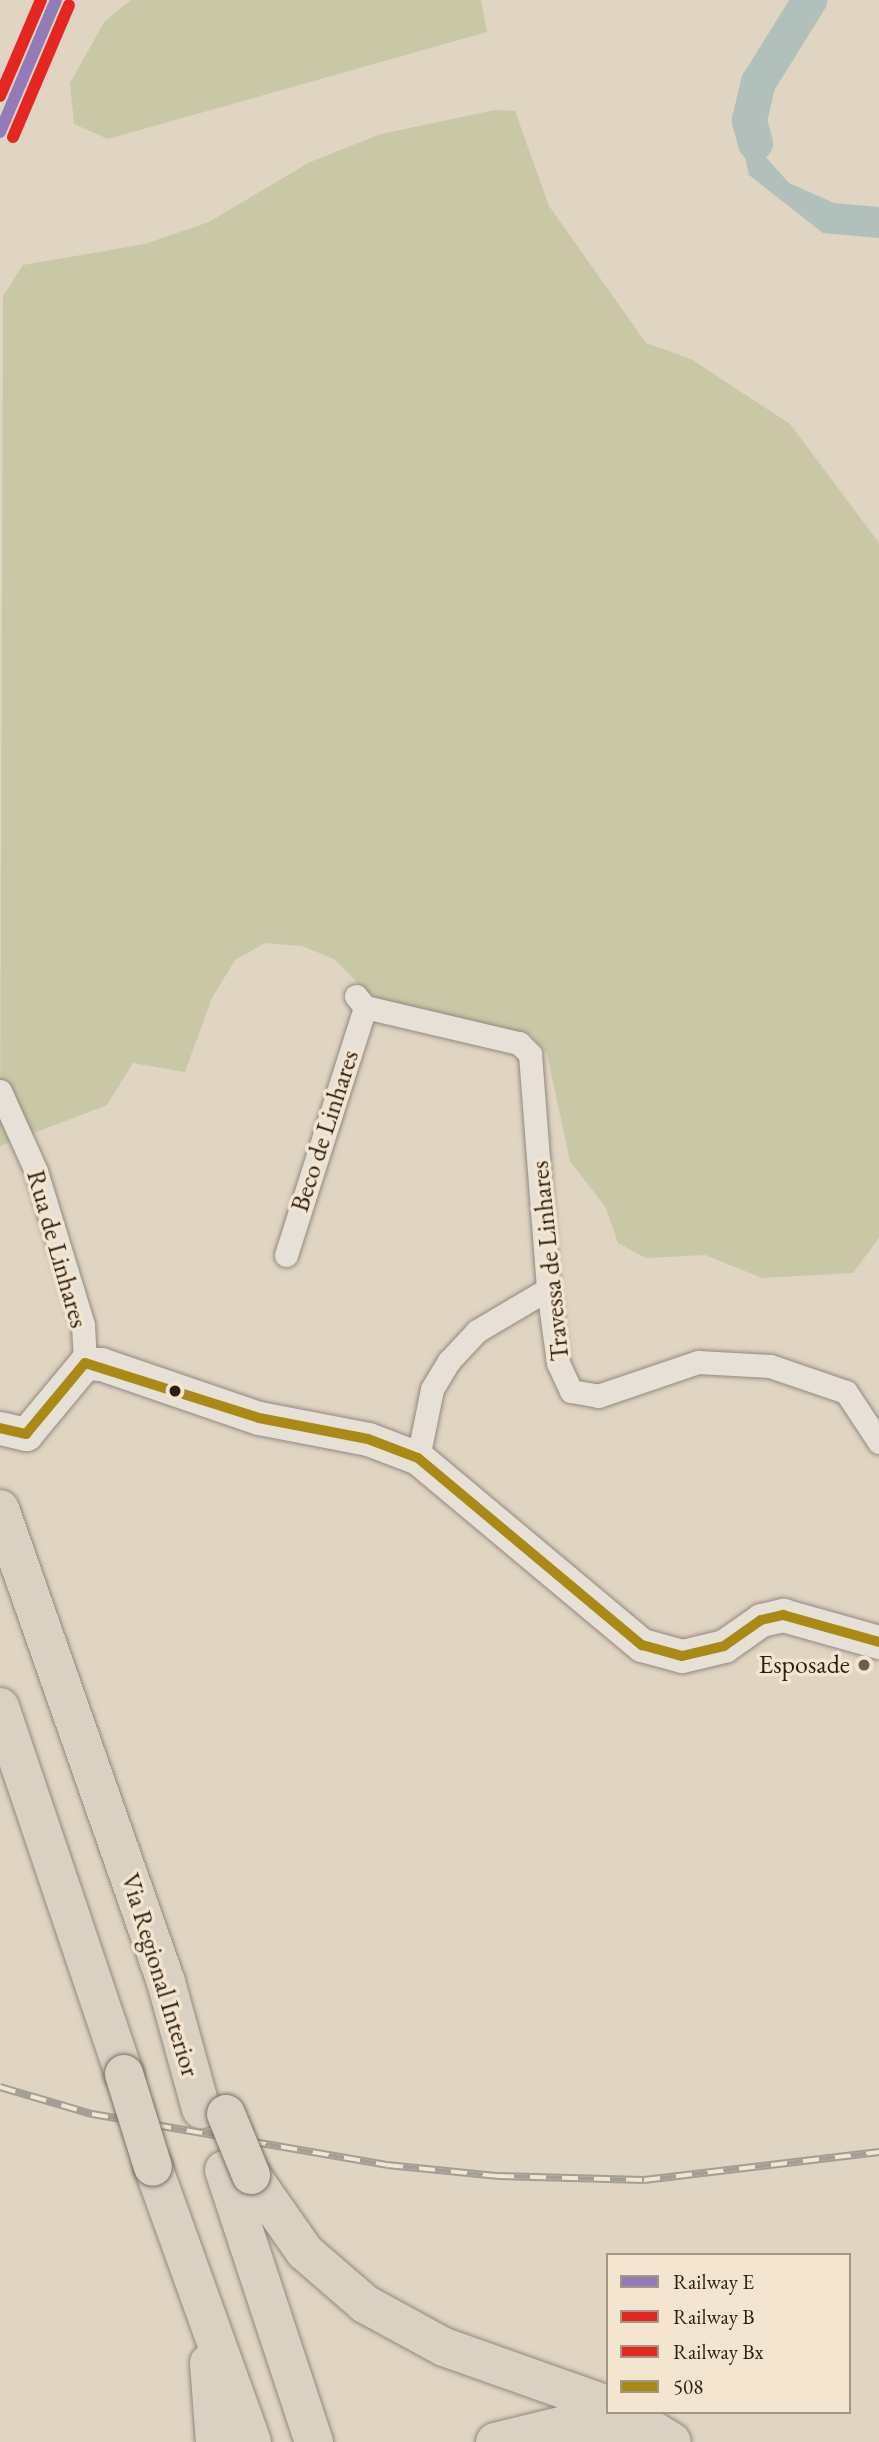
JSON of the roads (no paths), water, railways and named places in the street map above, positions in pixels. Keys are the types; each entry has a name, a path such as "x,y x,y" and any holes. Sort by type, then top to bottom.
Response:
{"highway":[{"name":"Via Regional Interior","path":"0,1509 166,1982 237,2173 314,2442"},
{"path":"0,1707 153,2168 252,2442"},
{"path":"237,2173 305,2252 365,2304 444,2347 606,2404"},
{"path":"198,2295 215,2442"},
{"path":"626,2414 672,2442"},
{"path":"495,2442 569,2424 630,2442"}],"main road":[{"path":"0,1428 26,1434 85,1363"},
{"name":"Rua de Linhares","path":"85,1363 259,1418 368,1438 418,1458 642,1645 682,1656 724,1646 761,1620 783,1615 879,1643"}],"street":[{"name":"Beco de Linhares","path":"286,1255 360,1001"},
{"name":"Travessa de Linhares","path":"360,1001 528,1049 548,1289 558,1363 565,1384 581,1396 698,1362 770,1366 846,1392 879,1442"},
{"name":"Rua de Linhares","path":"0,1091 36,1171 83,1325 85,1363"},
{"path":"418,1458 432,1389 449,1361 477,1331 548,1289"}],"waterway":[{"path":"755,143 749,120 758,82 809,0"}],"railway":[{"path":"0,2087 92,2114 387,2165 498,2176 644,2180 879,2152"}],"rail line":[{"name":"Bx","path":"0,96 41,0"},
{"name":"E","path":"0,132 56,0"},
{"name":"B","path":"13,137 69,5"}],"place":[{"name":"Esposade","path":"864,1665"}]}
